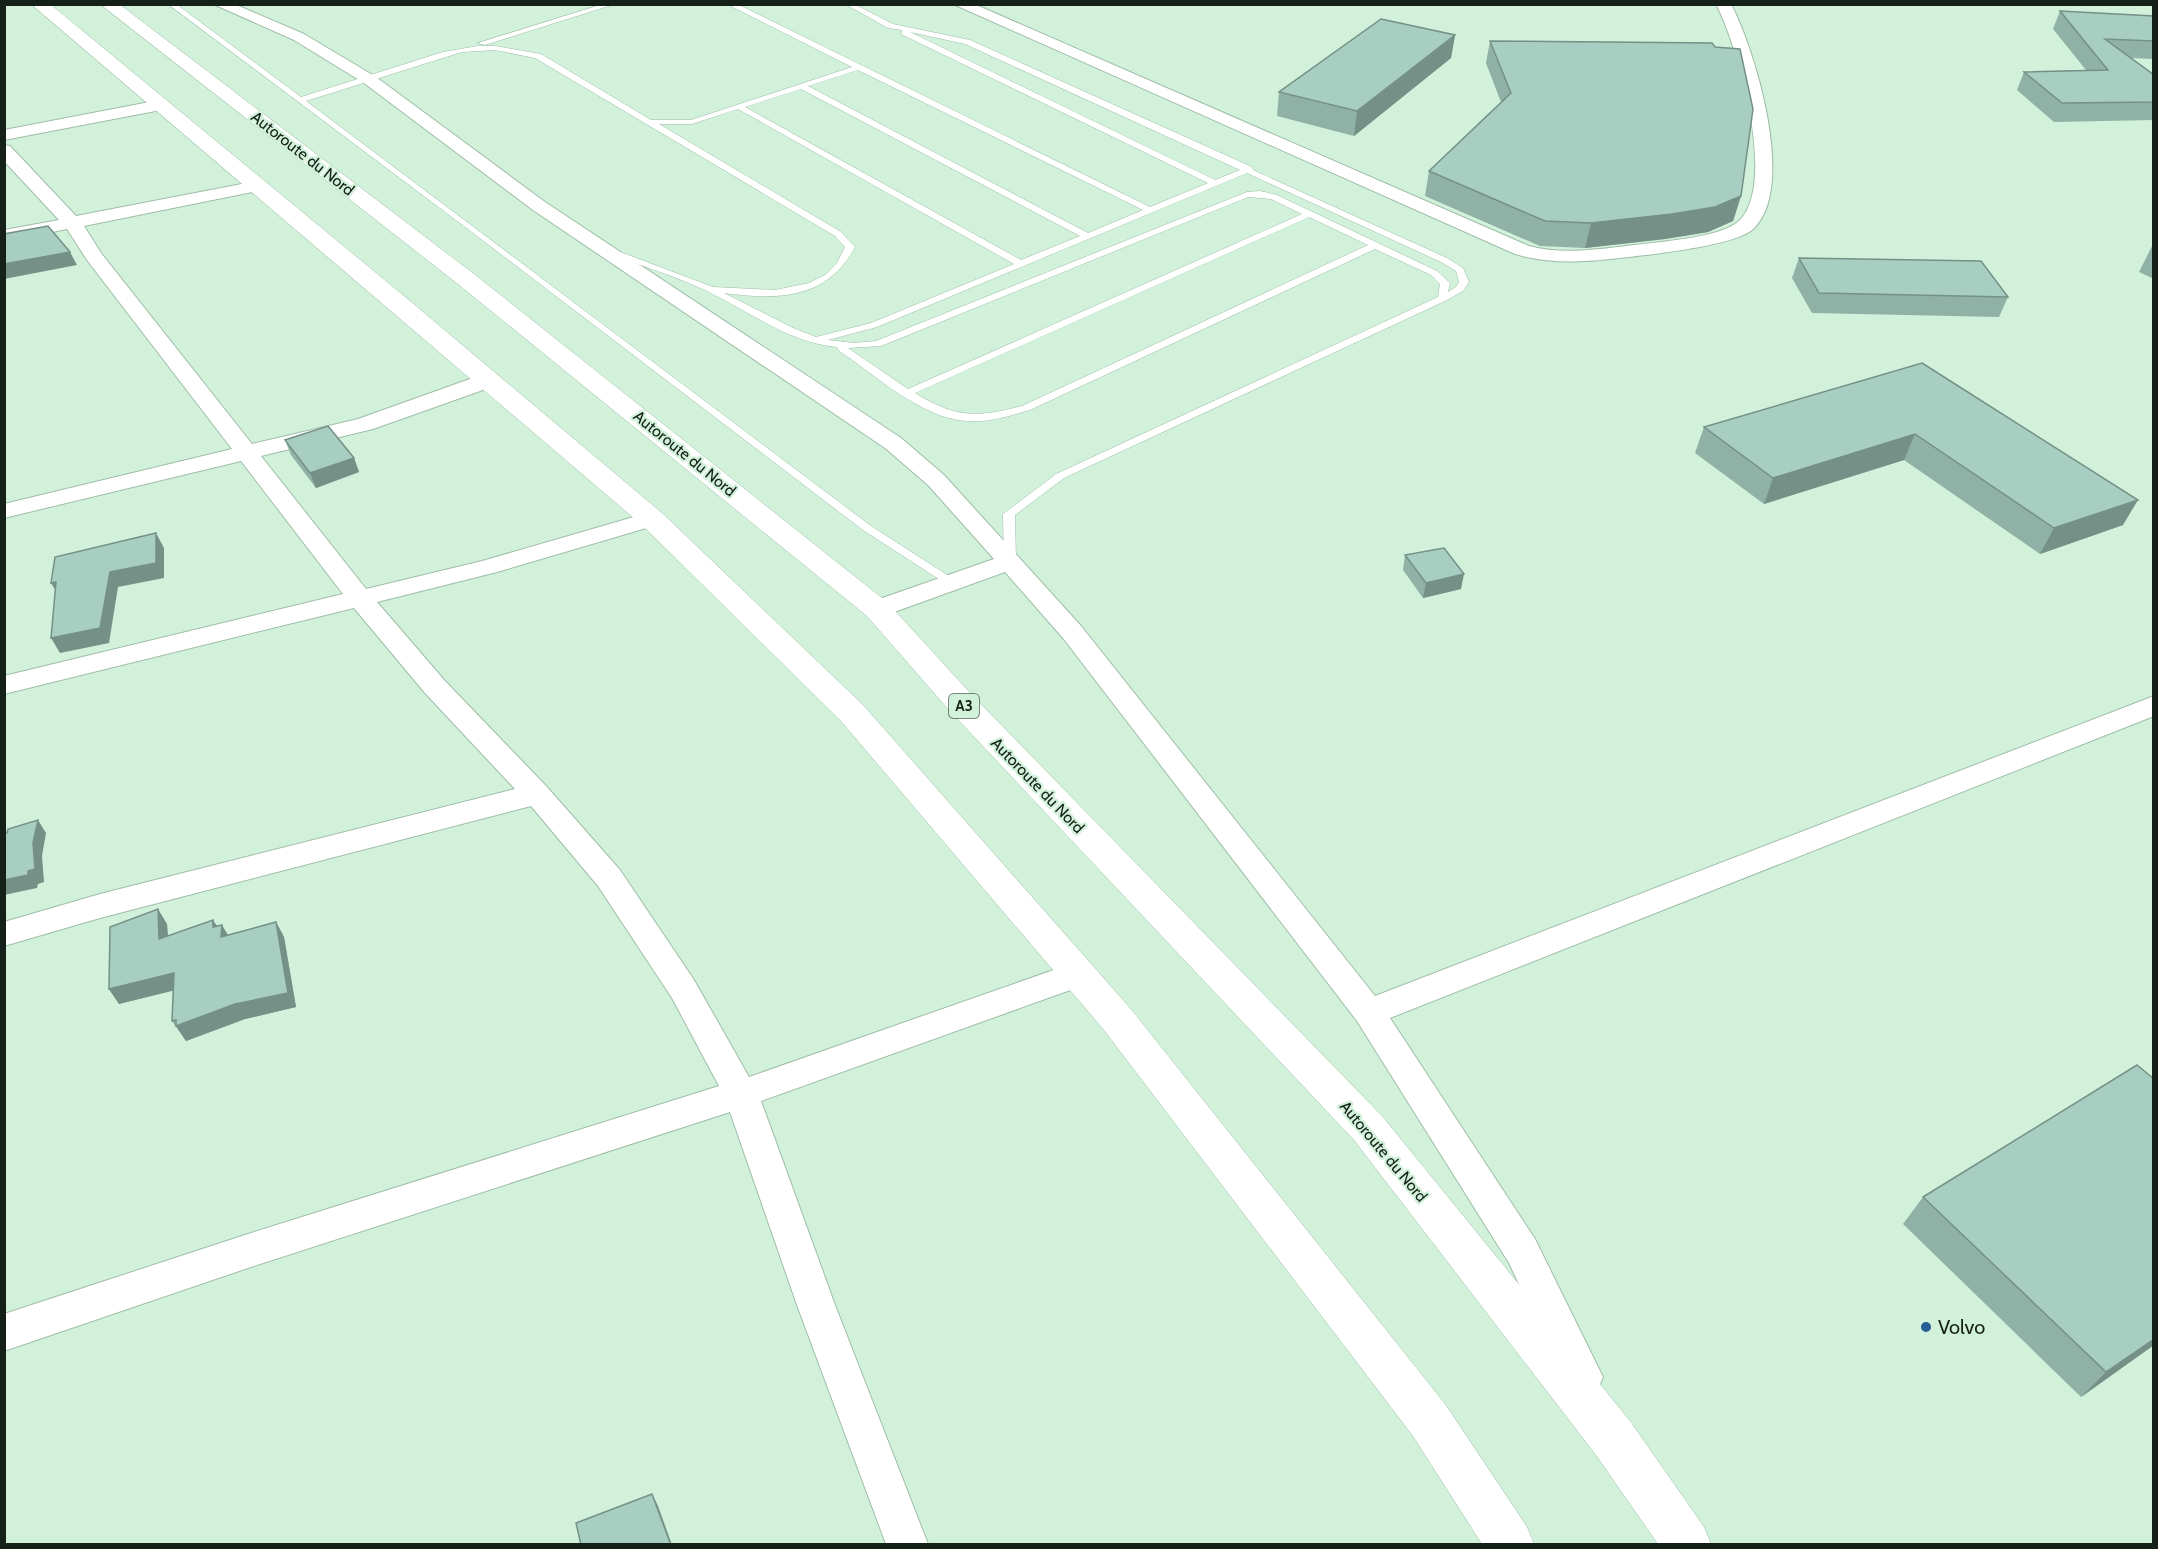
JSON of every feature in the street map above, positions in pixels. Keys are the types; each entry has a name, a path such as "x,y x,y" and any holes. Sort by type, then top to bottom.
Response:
{"highway":[{"path":"39,4 652,519 852,713 1117,1019 1429,1420 1510,1545"},
{"name":"Autoroute du Nord","path":"108,4 456,272 877,609 968,711 1368,1128 1613,1438 1687,1545"}],"street":[{"path":"220,4 299,37 370,80 539,206 598,246 645,274 893,443 936,480 1072,632 1369,1012 1522,1251 1613,1438"},
{"path":"960,4 1522,250 1542,255 1570,256 1713,239 1737,232 1752,218 1761,187 1763,141 1754,90 1723,4"},
{"path":"4,135 160,105"},
{"path":"4,150 73,224 94,256 247,454 306,525 361,600 435,687 537,794 609,878 683,989 741,1094 816,1305 907,1545"},
{"path":"4,236 257,186"},
{"path":"4,511 365,424 489,380"},
{"path":"4,685 361,600 488,567 652,519"},
{"path":"877,609 1010,562"},
{"path":"1369,1012 2154,705"},
{"path":"4,934 100,906 537,794"},
{"path":"4,1333 293,1236 741,1094 1079,975"}],"lane":[{"path":"171,4 867,528 951,583"},
{"path":"300,100 370,80 446,52 612,4"},
{"path":"730,4 856,68 1150,210"},
{"path":"848,4 1215,183"},
{"path":"891,26 967,42 1444,260 1460,270 1464,282 1460,289 1442,299 1060,476 1009,514 1010,562"},
{"path":"466,48 512,48 538,56 838,234 850,247 845,262 831,276 800,290 766,294 708,288"},
{"path":"647,121 692,122 856,68"},
{"path":"801,86 1087,236"},
{"path":"738,106 1021,264"},
{"path":"817,339 874,325 1249,169"},
{"path":"598,246 708,288 785,329 839,346 857,348 878,344 1247,195 1260,194 1274,197 1434,273 1445,283 1442,299"},
{"path":"909,392 1310,214"},
{"path":"839,346 932,407 957,417 1002,415 1026,408 1376,245"}],"building":[{"path":"2060,11 2154,16 2154,41 2105,39 2154,75 2154,102 2062,103 2024,72 2108,70"},
{"path":"1381,19 1455,35 1357,111 1279,92"},
{"path":"1490,41 1712,43 1715,47 1740,49 1753,109 1741,196 1715,207 1672,214 1591,223 1545,221 1429,171 1511,93"},
{"path":"48,226 70,252 4,264 4,234"},
{"path":"1799,258 1981,261 2008,297 1819,293"},
{"path":"1922,363 2138,500 2054,528 1915,434 1773,478 1704,427"},
{"path":"328,426 354,458 310,473 285,440"},
{"path":"156,533 156,563 110,572 100,628 51,638 56,582 51,583 55,557"},
{"path":"1444,548 1464,574 1426,583 1405,555"},
{"path":"38,820 33,843 35,869 28,871 28,875 4,880 4,834 8,829"},
{"path":"158,909 159,939 213,920 213,927 222,925 221,937 276,922 288,993 235,1004 176,1026 176,1020 172,1021 174,973 109,989 110,927"},
{"path":"2137,1065 2154,1079 2154,1339 2106,1372 1923,1197"},
{"path":"652,1494 671,1545 581,1545 576,1523"}],"place":[{"name":"Volvo","path":"1926,1327"}]}
